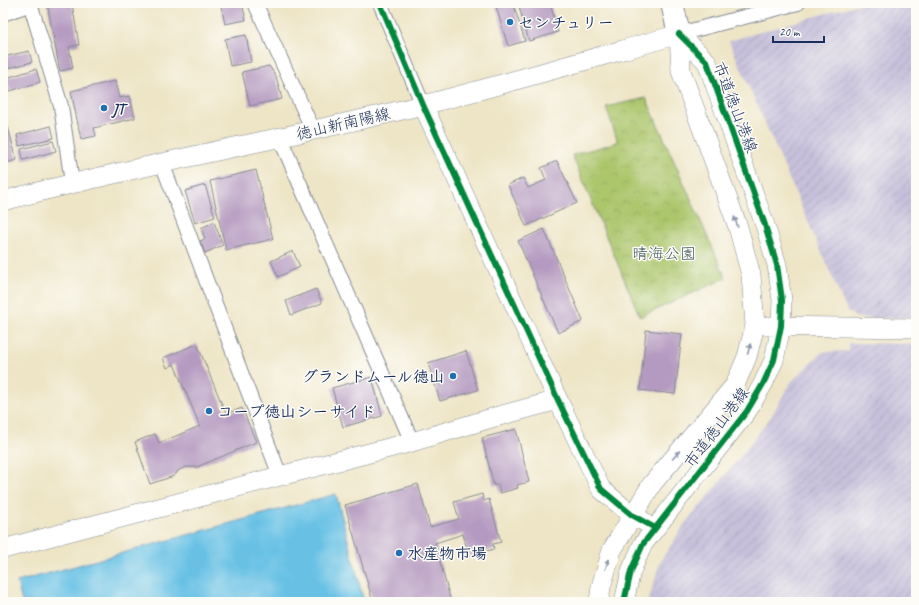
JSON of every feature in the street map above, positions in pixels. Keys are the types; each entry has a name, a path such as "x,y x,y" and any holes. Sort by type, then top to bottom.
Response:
{"main road":[{"path":"672,3 679,34"}],"street":[{"path":"3,14 30,3 61,106 72,183"},
{"path":"255,3 313,130"},
{"path":"380,3 423,105 558,400 601,489 632,515 655,528"},
{"path":"679,34 798,3"},
{"name":"徳山新南陽線","path":"3,201 162,162 280,138 423,105 679,34"},
{"name":"市道徳山港線","path":"599,602 601,587 612,550 652,484 735,385 747,357 755,325 751,275 738,227 681,70 679,34"},
{"name":"市道徳山港線","path":"624,602 631,571 643,544 747,411 764,384 774,360 781,326 782,300 778,272 765,225 707,62 679,34"},
{"path":"280,138 412,442"},
{"path":"162,162 280,476"},
{"path":"755,325 916,328"},
{"path":"3,549 412,442 558,400"}],"shaded area":[{"path":"862,3 916,3 916,317 857,318 847,311 729,41"},
{"path":"848,343 916,344 916,602 648,602 660,562 684,525 738,460 770,418 791,382 822,352 848,351"}],"green space":[{"name":"晴海公園","path":"646,98 726,278 640,317 572,155 618,142 606,107"}],"water":[{"path":"336,494 364,602 22,602 17,582"}],"building":[{"path":"47,3 72,3 79,45 69,47 73,68 60,71"},
{"path":"231,3 242,3 246,20 225,24 221,6"},
{"name":"センチュリー","path":"495,3 513,3 525,41 508,46"},
{"path":"518,3 550,3 558,32 529,41"},
{"path":"246,35 251,62 230,66 225,39"},
{"path":"29,51 32,62 5,69 3,57"},
{"path":"269,66 276,76 282,99 250,106 242,72"},
{"path":"36,69 40,82 10,91 6,78"},
{"name":"JT","path":"115,81 119,98 130,96 135,118 94,128 96,136 81,139 71,91"},
{"path":"51,126 54,138 19,146 17,135"},
{"path":"8,127 17,160 3,164 3,128"},
{"path":"53,141 56,151 23,160 21,149"},
{"path":"557,161 577,203 526,226 508,185 523,178 528,188 546,180 541,168"},
{"path":"256,170 273,239 226,250 210,181"},
{"path":"205,185 215,217 195,223 185,191"},
{"path":"214,222 223,245 205,253 200,241 205,239 201,228"},
{"path":"544,229 583,321 558,333 518,241"},
{"path":"293,251 300,267 278,277 271,261"},
{"path":"316,289 322,303 291,315 286,301"},
{"path":"646,330 682,334 675,394 640,390"},
{"name":"コープ徳山シーサイド","path":"197,344 226,414 242,408 256,442 197,467 187,467 179,470 174,476 150,484 135,442 155,434 159,443 200,426 174,364 167,368 163,358"},
{"name":"グランドムール徳山","path":"466,351 478,390 440,401 428,363"},
{"path":"372,377 382,416 343,427 332,388"},
{"path":"516,429 529,482 517,485 518,488 500,493 498,484 494,486 482,438"},
{"path":"418,484 430,527 459,519 454,502 482,494 484,501 489,499 501,542 493,544 494,549 469,556 463,534 435,543 451,602 373,602 345,505"}],"cycle path":[{"path":"380,3 423,105 558,400 601,489 632,515 655,528"},
{"path":"624,602 631,571 643,544 747,411 763,384 774,360 781,326 782,300 777,265 765,225 707,62 679,34"}],"place":[{"name":"センチュリー","path":"510,22"},
{"name":"JT","path":"104,108"},
{"name":"グランドムール徳山","path":"453,376"},
{"name":"コープ徳山シーサイド","path":"209,411"},
{"name":"水産物市場","path":"399,553"}]}
